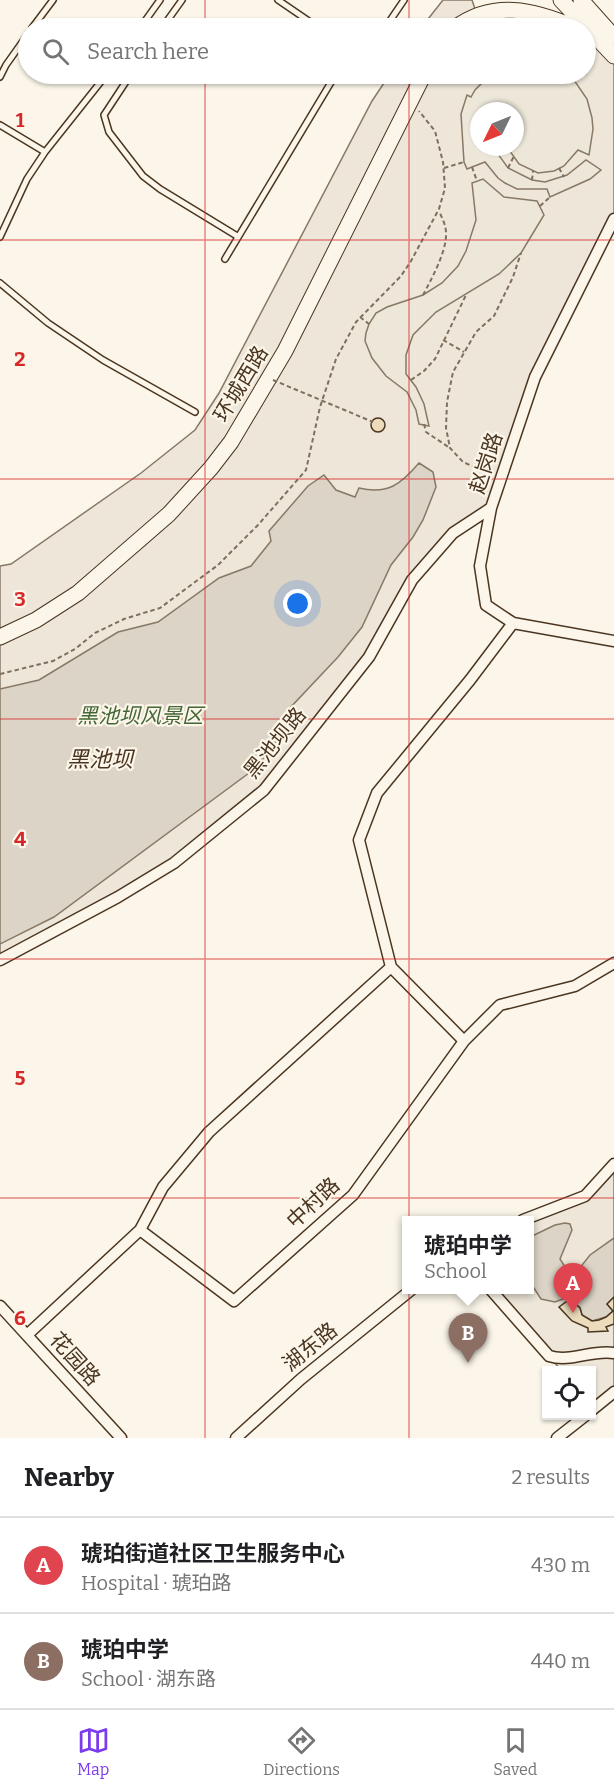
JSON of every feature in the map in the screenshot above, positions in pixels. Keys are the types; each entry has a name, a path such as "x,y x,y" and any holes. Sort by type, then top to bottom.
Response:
{"street":[{"path":"561,0 580,18"},
{"path":"581,0 590,18"},
{"path":"581,0 614,20"},
{"path":"466,18 483,4 522,7 553,18"},
{"path":"600,36 614,45"},
{"path":"600,36 614,56"},
{"name":"环城西路","path":"0,637 36,620 78,593 169,514 211,468 244,423 285,351 419,84"},
{"name":"赵岗路","path":"614,219 535,377 491,508 480,566 486,605 513,623 614,641"},
{"name":"黑池坝路","path":"0,960 118,897 174,863 264,790 369,657 412,580 453,533 491,508"},
{"path":"464,1041 391,967 359,840 377,793 470,680 513,623"},
{"name":"中村路","path":"140,1230 234,1301 353,1195 464,1041 500,1005 575,986 614,963"},
{"path":"27,1335 140,1230 163,1187 209,1132 391,967"},
{"path":"534,1217 585,1196 614,1164"},
{"name":"湖东路","path":"236,1438 300,1379 406,1294"},
{"path":"495,1294 549,1356 558,1359 604,1352 614,1353"},
{"name":"花园路","path":"0,1306 121,1438"},
{"path":"596,1406 614,1392"},
{"path":"557,1438 580,1420"},
{"path":"107,1438 109,1425"}],"lane":[{"path":"40,18 53,0"},
{"path":"147,18 160,0"},
{"path":"169,18 182,0"},
{"path":"278,0 305,18"},
{"path":"392,18 404,0"},
{"path":"0,77 18,48"},
{"path":"0,61 6,65"},
{"path":"0,237 27,179 45,152 99,84"},
{"path":"124,84 104,115 109,132 151,183 237,236"},
{"path":"225,259 330,84"},
{"path":"0,125 45,152"},
{"path":"0,283 48,323 103,360 195,412"}],"path":[{"path":"0,674 53,661 75,649 95,633 124,619 160,608 218,565 258,525 306,470 329,375 336,359 360,317 401,276 439,209 445,188 444,168 437,137 432,125 410,103"},
{"path":"508,168 513,156"},
{"path":"444,168 464,162"},
{"path":"472,167 477,181"},
{"path":"559,168 564,177"},
{"path":"532,180 533,171"},
{"path":"540,206 550,197"},
{"path":"423,295 434,273 446,237 439,209"},
{"path":"450,448 446,428 447,402 453,372 476,332 494,316 513,277 521,253"},
{"path":"411,381 435,359 466,295"},
{"path":"360,317 369,324"},
{"path":"443,340 464,352"},
{"path":"273,381 372,422"},
{"path":"424,424 426,432 450,448 462,462 501,479"}],"green space":[{"path":"443,0 472,0 476,12 484,8 530,18 429,18"},
{"name":"黑池坝风景区","path":"596,41 614,56 614,219 535,377 491,508 453,533 412,580 369,657 264,790 174,863 0,960 0,566 11,564 141,473 195,430 219,393 372,101 383,84 596,84"},
{"path":"614,1164 614,1392 596,1403 596,1366 558,1366 494,1294 534,1294 534,1218 585,1196"}],"shaded area":[{"path":"481,84 577,84 587,99 592,118 593,129 589,155 578,150 564,166 554,171 538,173 519,164 513,156 524,156 524,102 470,102 470,156 499,156 508,168 532,180 545,182 567,175 586,160 601,170 590,179 550,197 547,189 517,189 505,183 485,162 467,169 464,162 461,114 467,95 471,97"},
{"path":"483,179 504,197 537,201 544,215 521,253 499,274 436,312 413,335 406,355 406,374 416,387 424,404 429,426 419,424 416,410 407,392 386,376 372,358 365,341 366,333 376,313 423,295 442,283 458,266 466,251 476,220 472,183"}],"water":[{"name":"黑池坝","path":"419,463 433,472 436,487 423,520 391,565 362,627 338,657 289,709 282,734 264,758 249,773 54,917 0,944 0,689 39,680 118,632 158,622 219,578 251,566 271,541 269,531 308,486 324,475 336,490 355,497 359,488 378,490 393,486 406,477"},
{"path":"570,1224 572,1230 560,1259 565,1267 579,1269 590,1255 614,1238 614,1297 607,1304 613,1311 606,1317 592,1321 582,1315 580,1308 568,1297 555,1302 541,1299 534,1288 534,1235 555,1225"}],"building":[{"path":"378,418 383,420 385,425 383,430 378,432 373,430 371,425 373,420"},
{"path":"614,1297 614,1324 606,1327 608,1331 588,1332 588,1328 572,1321 559,1307 570,1299 580,1308 582,1315 592,1321 599,1320 613,1311 607,1304"}],"place":[{"name":"琥珀街道社区卫生服务中心","path":"573,1313"},
{"name":"琥珀中学","path":"468,1363"}]}
